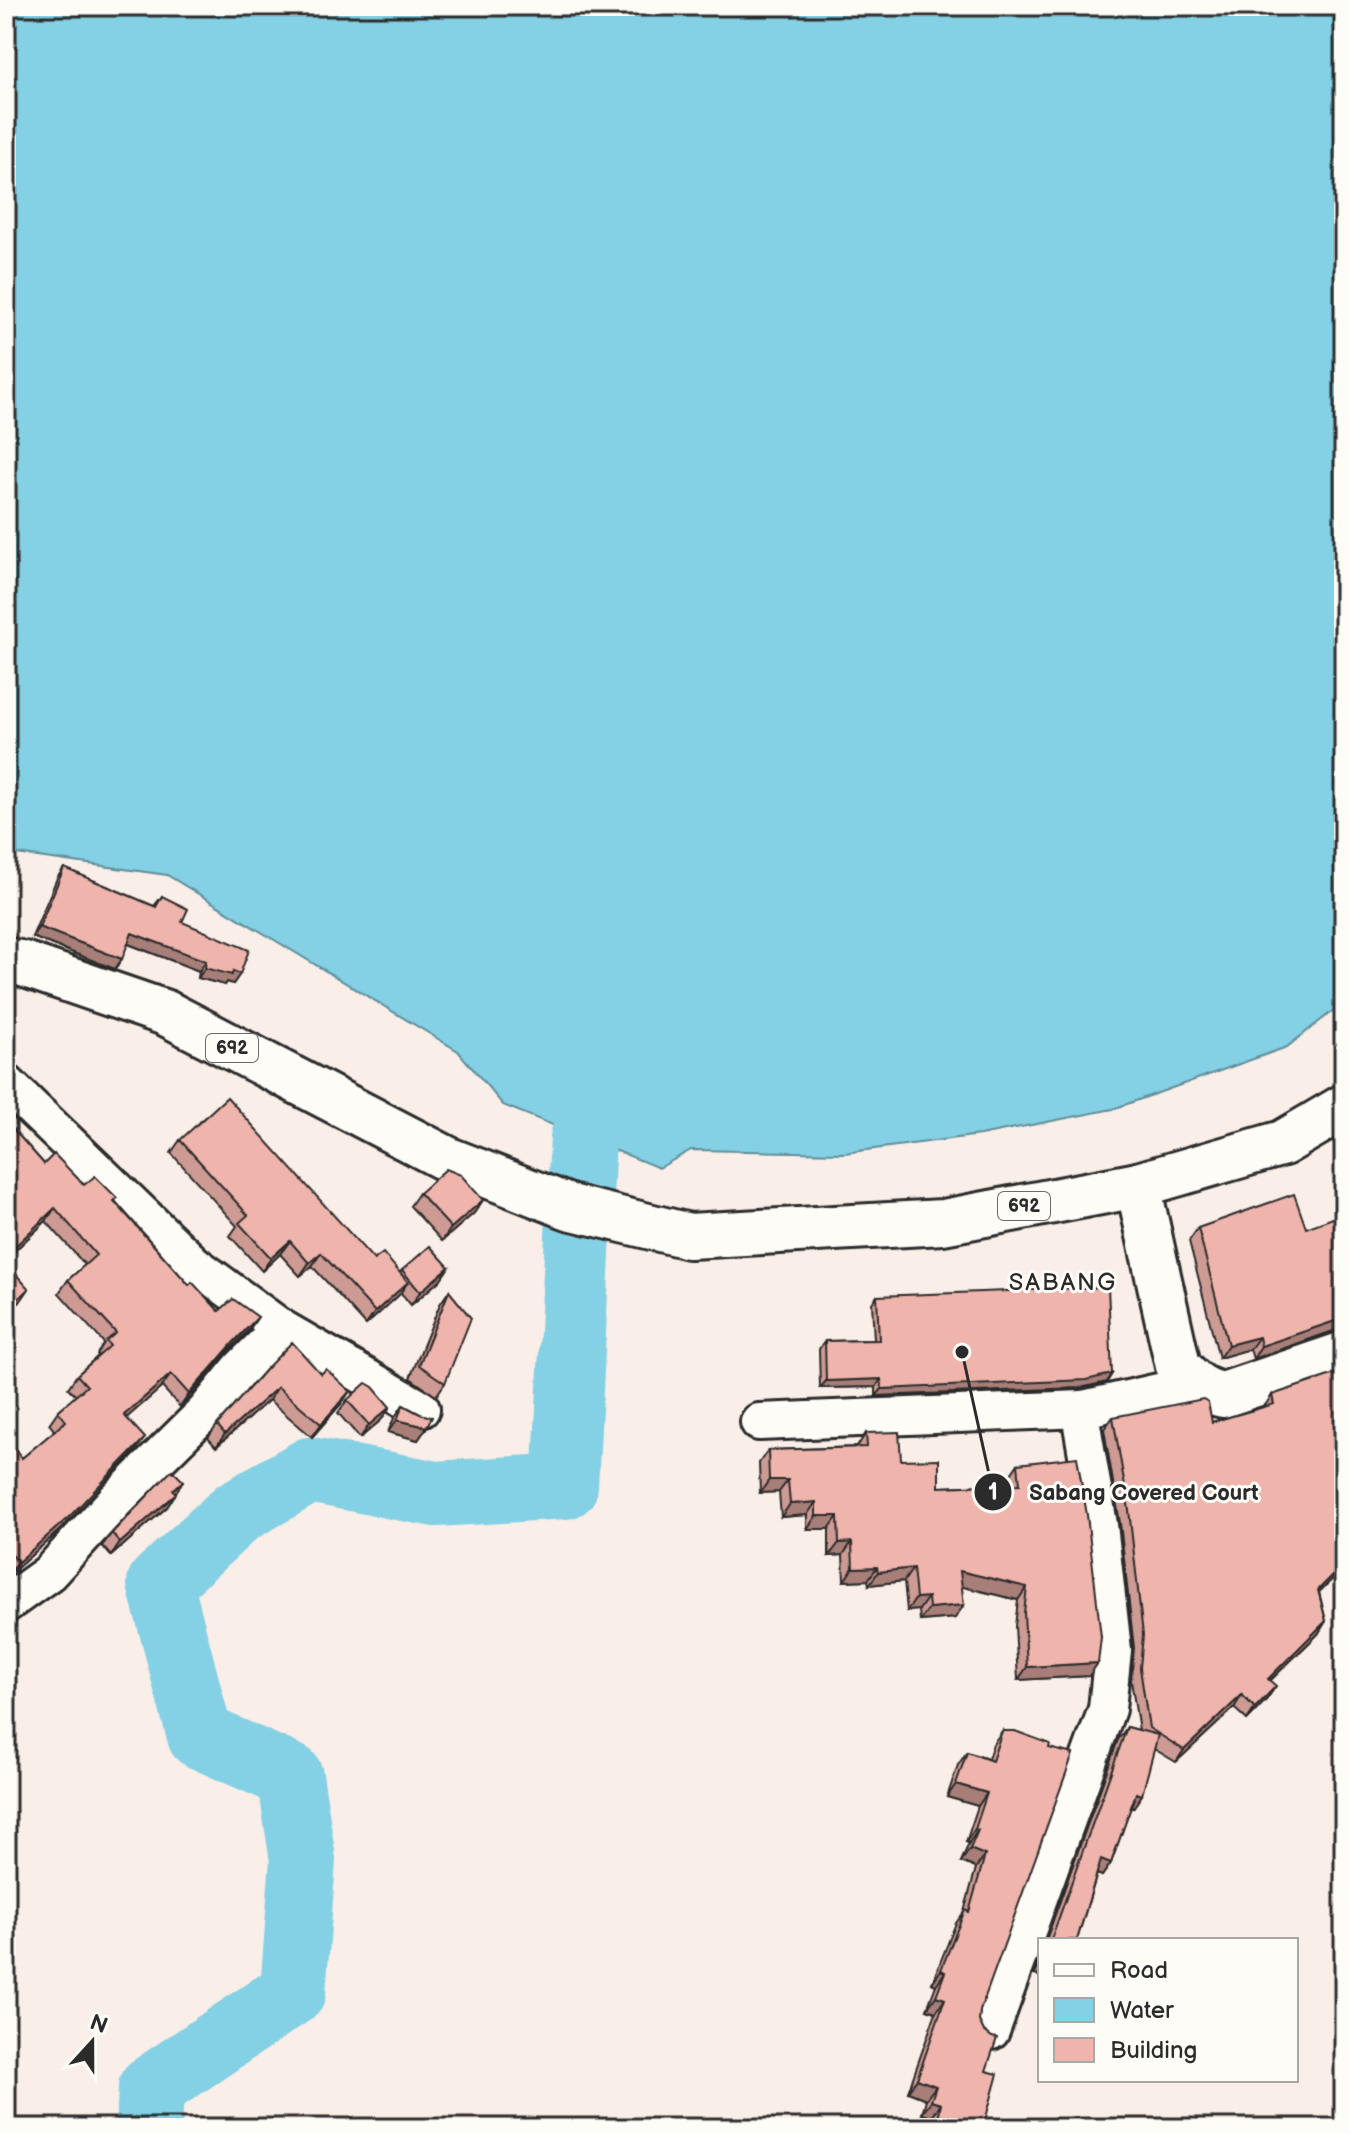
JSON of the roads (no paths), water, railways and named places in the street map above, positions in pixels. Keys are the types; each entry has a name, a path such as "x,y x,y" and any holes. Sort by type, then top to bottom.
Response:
{"main road":[{"name":"692","path":"6,960 166,1013 449,1160 569,1207 689,1236 943,1222 1138,1185 1283,1143 1344,1107"},
{"path":"1138,1185 1178,1366 1194,1384 1207,1392 1223,1395 1344,1354"}],"street":[{"path":"6,1083 194,1264 281,1328 421,1409"},
{"path":"6,1604 49,1573 116,1500 205,1412 240,1369 281,1328"},
{"path":"759,1422 1083,1409 1194,1384"},
{"path":"991,2031 1107,1709 1113,1650 1099,1525 1082,1425 1083,1409"}],"water":[{"path":"6,6 1344,6 1344,1002 1287,1047 1113,1109 980,1135 844,1153 691,1150 659,1168 503,1105 458,1051 167,875 17,854 9,694 6,692"}],"waterway":[{"path":"149,2128 151,2088 293,1992 303,1860 290,1776 200,1736 160,1583 237,1512 310,1470 436,1494 565,1486 583,1138"}],"place":[{"name":"Sabang Covered Court","path":"962,1352"}],"district":[{"name":"SABANG","path":"1063,1282"}]}
